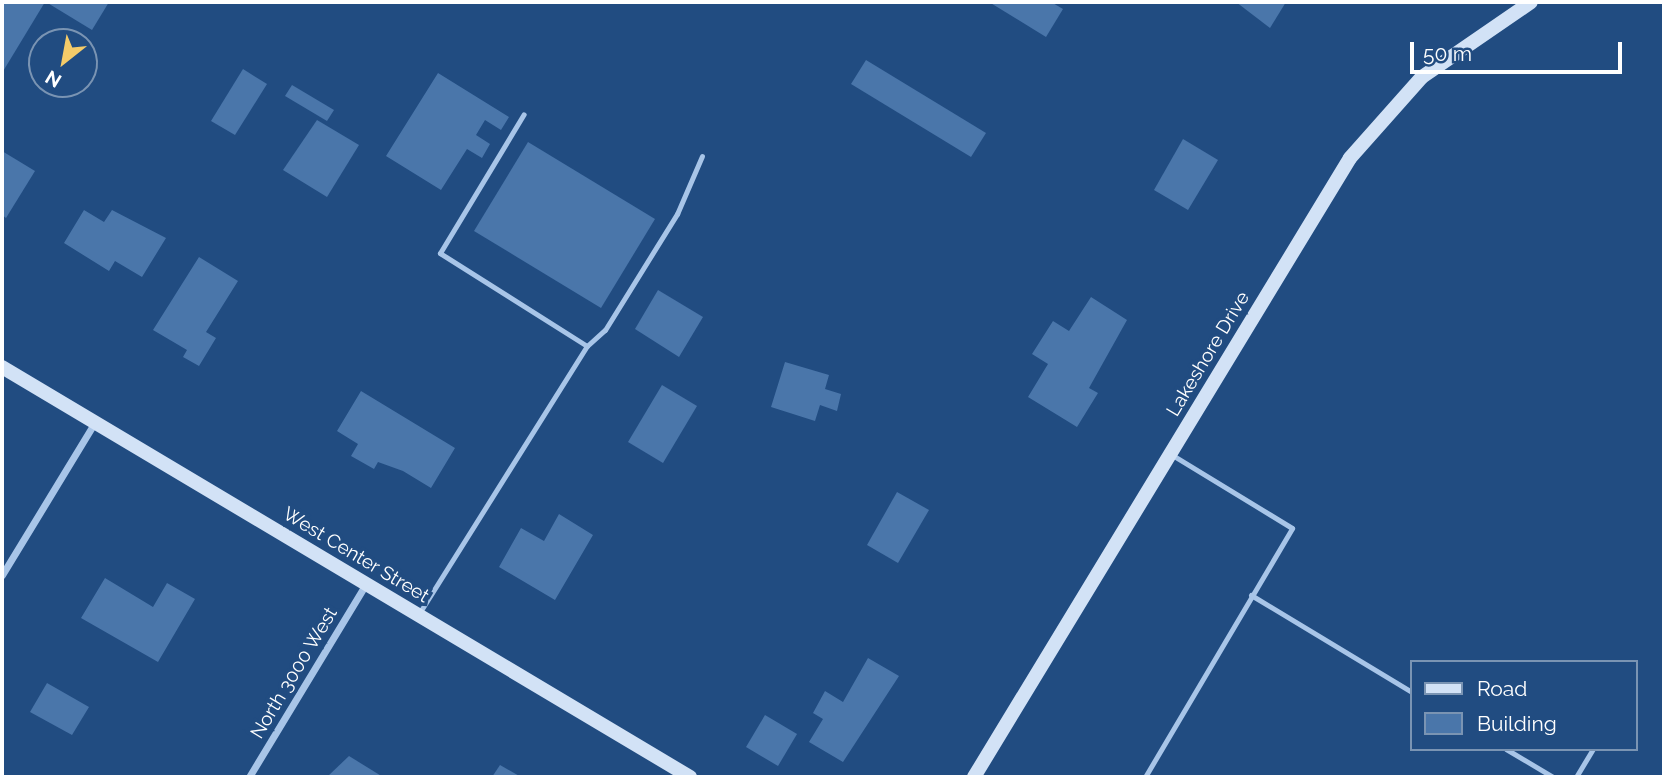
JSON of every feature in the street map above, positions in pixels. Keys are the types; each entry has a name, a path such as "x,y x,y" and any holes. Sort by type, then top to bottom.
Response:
{"street":[{"name":"Lakeshore Drive","path":"974,777 1367,135 1451,52 1531,2"},
{"name":"West Center Street","path":"2,367 690,777"},
{"path":"2,575 95,422"},
{"name":"North 3000 West","path":"249,777 366,584"}],"lane":[{"path":"524,114 440,253 587,346"},
{"path":"418,615 587,346 605,330 677,214 702,156"},
{"path":"1145,777 1292,528 1170,454"},
{"path":"1251,595 1410,691"},
{"path":"1509,751 1553,777"},
{"path":"1576,777 1592,751"}],"building":[{"path":"2,2 45,2 28,28 2,73"},
{"path":"46,2 109,2 93,28 89,28"},
{"path":"989,2 1051,2 1063,9 1046,37"},
{"path":"1236,2 1286,2 1270,28"},
{"path":"866,60 986,133 971,157 851,84"},
{"path":"243,69 267,84 235,135 211,121"},
{"path":"438,73 509,117 501,130 485,120 476,135 490,144 482,158 467,149 441,190 386,156"},
{"path":"292,85 334,110 327,121 285,96"},
{"path":"317,120 359,145 327,197 283,170"},
{"path":"1183,139 1218,160 1188,210 1154,190"},
{"path":"528,142 655,219 601,308 474,231"},
{"path":"2,151 35,171 6,218 2,215"},
{"path":"84,210 104,222 112,210 166,238 142,277 115,261 109,271 64,243"},
{"path":"199,257 238,281 206,332 216,338 199,366 183,357 187,350 153,330"},
{"path":"658,290 703,317 679,357 635,329"},
{"path":"1091,297 1127,320 1089,388 1098,393 1077,427 1028,397 1048,364 1032,354 1053,321 1069,331"},
{"path":"785,362 829,375 825,389 841,394 837,411 820,405 815,421 771,407"},
{"path":"662,385 697,406 663,463 628,442"},
{"path":"361,391 455,448 431,488 403,471 378,462 374,469 351,456 358,444 337,431"},
{"path":"897,492 929,510 898,563 867,545"},
{"path":"559,514 593,535 555,600 499,567 521,528 544,541"},
{"path":"105,578 153,607 167,583 195,599 158,662 81,618"},
{"path":"868,658 899,676 843,762 809,742 823,719 813,713 825,691 843,702"},
{"path":"47,683 89,707 72,735 30,712"},
{"path":"765,715 797,734 778,766 746,747"},
{"path":"349,756 383,777 327,777"},
{"path":"500,765 521,777 492,777"}]}
